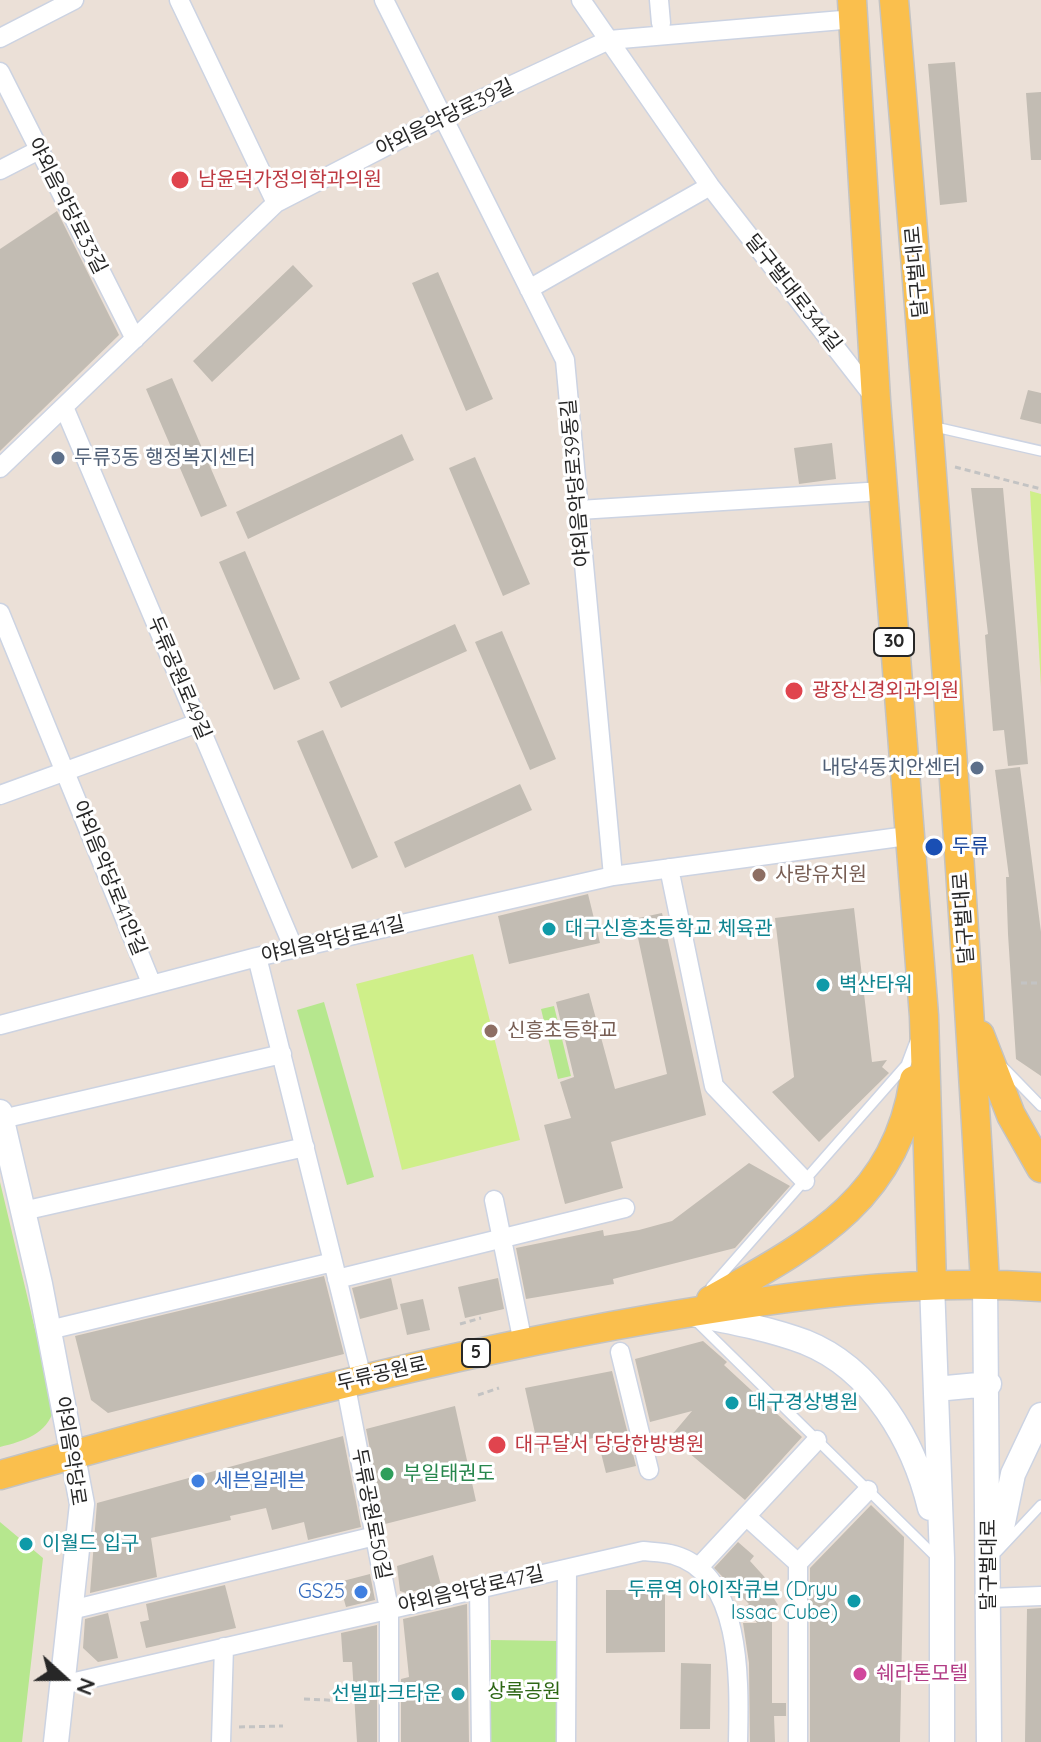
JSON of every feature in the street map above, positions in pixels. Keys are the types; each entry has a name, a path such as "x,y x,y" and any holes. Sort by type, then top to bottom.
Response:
{"main road":[{"name":"달구벌대로","path":"894,0 932,461 971,1010 973,1284 989,1384 989,1742"},
{"name":"30","path":"853,9 876,400 907,836 924,1016 932,1284"},
{"path":"971,1010 1011,1115 1041,1168"},
{"path":"687,1313 812,1242 868,1190 887,1163 909,1113 924,1016"},
{"name":"야외음악당로","path":"1,1115 49,1330 82,1504 56,1742"},
{"path":"932,1284 942,1560 942,1742"},
{"name":"두류공원로","path":"0,1475 353,1380 523,1343 737,1302 932,1284 973,1284"},
{"name":"5","path":"973,1284 1041,1287"},
{"path":"687,1313 740,1323 808,1343 860,1380 892,1417 915,1458 942,1560"},
{"path":"936,1389 989,1384"},
{"path":"989,1598 1013,1474 1041,1415"}],"street":[{"path":"0,38 74,0"},
{"path":"179,0 276,203"},
{"name":"야외음악당로39동길","path":"384,0 565,360 613,876"},
{"name":"달구벌대로344길","path":"581,0 710,186 876,400"},
{"path":"659,0 661,23"},
{"name":"야외음악당로39길","path":"0,468 276,203 443,117 609,40 853,9"},
{"name":"야외음악당로33길","path":"0,72 135,339"},
{"path":"0,170 39,150"},
{"path":"529,289 710,186"},
{"name":"두류공원로49길","path":"64,407 294,949"},
{"path":"579,510 883,491"},
{"name":"야외음악당로41안길","path":"0,613 152,985"},
{"path":"0,795 198,723"},
{"name":"야외음악당로41길","path":"0,1025 257,957 613,876 907,836"},
{"path":"669,868 714,1086 805,1181"},
{"path":"257,957 335,1270 353,1380"},
{"name":"야외음악당로","path":"1,1115 282,1054"},
{"path":"23,1211 305,1147"},
{"path":"494,1200 523,1343"},
{"path":"49,1330 335,1270 502,1240 625,1208"},
{"path":"620,1352 649,1470"},
{"name":"두류공원로50길","path":"353,1380 375,1536 389,1609 389,1742"},
{"path":"738,1742 739,1677 730,1622 721,1597 698,1568 817,1440"},
{"path":"798,1742 798,1563 868,1490"},
{"path":"746,1516 798,1563"},
{"path":"71,1610 375,1536"},
{"name":"야외음악당로47길","path":"62,1685 479,1586 643,1551 675,1555 698,1568"},
{"path":"566,1742 567,1569"},
{"path":"479,1586 481,1742"},
{"path":"989,1598 1041,1596"},
{"path":"221,1734 224,1647"}],"lane":[{"path":"929,426 1041,451"},
{"path":"924,1016 906,1065 687,1313 942,1560"},
{"path":"986,1051 1041,1106"},
{"path":"997,1552 1041,1505"}],"path":[{"path":"932,461 1041,489"},
{"path":"1021,983 1041,983"},
{"path":"460,1324 481,1318"},
{"path":"478,1395 499,1388"},
{"path":"304,1699 389,1702"},
{"path":"221,1734 283,1726"}],"green space":[{"path":"1030,491 1041,494 1041,687"},
{"path":"473,954 520,1140 402,1170 356,984"},
{"path":"324,1002 374,1177 347,1185 297,1010"},
{"path":"554,1006 571,1076 558,1079 541,1009"},
{"path":"0,1182 54,1409 51,1418 40,1430 26,1439 0,1447"},
{"path":"0,1522 43,1558 22,1742 0,1742"},
{"name":"상록공원","path":"491,1640 558,1641 557,1742 491,1742"}],"building":[{"path":"955,62 967,202 940,205 928,64"},
{"path":"1041,92 1041,160 1031,160 1026,93"},
{"path":"57,211 119,335 0,451 0,249"},
{"path":"293,265 313,286 212,382 193,361"},
{"path":"438,272 493,399 466,411 412,283"},
{"path":"172,378 227,506 201,517 146,389"},
{"path":"1028,390 1041,393 1041,424 1020,419"},
{"path":"402,434 414,460 248,539 236,512"},
{"path":"832,443 836,479 799,484 794,448"},
{"path":"475,457 530,584 503,596 449,468"},
{"path":"971,488 1003,488 1028,764 1008,766 1004,730 993,731 985,635 988,634"},
{"path":"245,551 300,679 274,690 219,562"},
{"path":"455,624 467,651 341,708 329,682"},
{"path":"502,631 556,759 530,770 475,642"},
{"path":"323,730 378,857 352,869 297,741"},
{"path":"1020,767 1041,932 1041,1076 1016,1059 1008,934 1006,877 1009,877 995,770"},
{"path":"520,784 532,810 405,868 394,842"},
{"name":"대구신흥초등학교 체육관","path":"588,894 600,943 509,964 498,916"},
{"name":"벽산타워","path":"854,908 872,1062 887,1060 882,1067 889,1073 819,1142 772,1092 794,1077 775,918"},
{"path":"662,913 706,1115 611,1142 623,1188 565,1204 544,1125 571,1118 560,1082 574,1077 556,1002 589,993 615,1089 667,1074 634,919"},
{"path":"749,1163 790,1186 735,1248 613,1279 614,1284 526,1299 516,1248 603,1230 604,1236 639,1230 672,1221"},
{"path":"324,1276 344,1354 108,1413 91,1400 75,1336"},
{"path":"391,1278 398,1309 360,1319 352,1288"},
{"path":"498,1278 504,1309 465,1318 458,1287"},
{"path":"423,1299 430,1330 407,1335 400,1304"},
{"name":"대구경상병원","path":"703,1341 727,1362 724,1365 802,1437 745,1500 670,1437 692,1411 650,1422 635,1359"},
{"path":"612,1371 636,1466 606,1473 597,1437 539,1451 525,1388"},
{"path":"455,1406 476,1501 385,1524 366,1429"},
{"path":"343,1436 361,1527 308,1540 304,1522 272,1530 266,1508 230,1516 231,1520 151,1538 157,1577 90,1593 97,1503"},
{"path":"871,1505 904,1537 900,1742 810,1742 810,1568"},
{"path":"738,1542 754,1556 750,1561 770,1583 766,1586 778,1605 772,1609 772,1703 786,1703 786,1716 774,1716 775,1742 750,1742 749,1663 743,1623 757,1623 746,1606 749,1604 714,1568"},
{"path":"433,1555 441,1585 406,1593 400,1591 397,1566"},
{"path":"370,1574 375,1600 346,1607 339,1582"},
{"path":"225,1585 236,1628 146,1648 140,1622 149,1620 146,1604"},
{"path":"606,1590 665,1590 665,1652 606,1653"},
{"path":"467,1604 469,1742 401,1742 401,1679 409,1677 403,1619"},
{"path":"1041,1608 1041,1742 1025,1742 1027,1609"},
{"path":"108,1613 118,1658 98,1662 83,1648 85,1619"},
{"path":"377,1625 377,1742 357,1742 352,1662 343,1662 341,1633"},
{"path":"681,1663 711,1664 710,1729 680,1729"}],"place":[{"name":"남윤덕가정의학과의원","path":"180,180"},
{"name":"두류3동 행정복지센터","path":"58,458"},
{"name":"광장신경외과의원","path":"794,691"},
{"name":"내당4동치안센터","path":"977,768"},
{"name":"두류","path":"934,847"},
{"name":"사랑유치원","path":"759,875"},
{"name":"대구신흥초등학교 체육관","path":"549,929"},
{"name":"벽산타워","path":"823,985"},
{"name":"신흥초등학교","path":"491,1031"},
{"name":"대구경상병원","path":"732,1403"},
{"name":"대구달서 당당한방병원","path":"497,1445"},
{"name":"부일태권도","path":"387,1474"},
{"name":"세븐일레븐","path":"198,1481"},
{"name":"이월드 입구","path":"26,1544"},
{"name":"GS25","path":"361,1592"},
{"name":"두류역 아이작큐브 (Dryu Issac Cube)","path":"854,1601"},
{"name":"쉐라톤모텔","path":"860,1674"},
{"name":"선빌파크타운","path":"458,1694"}]}
